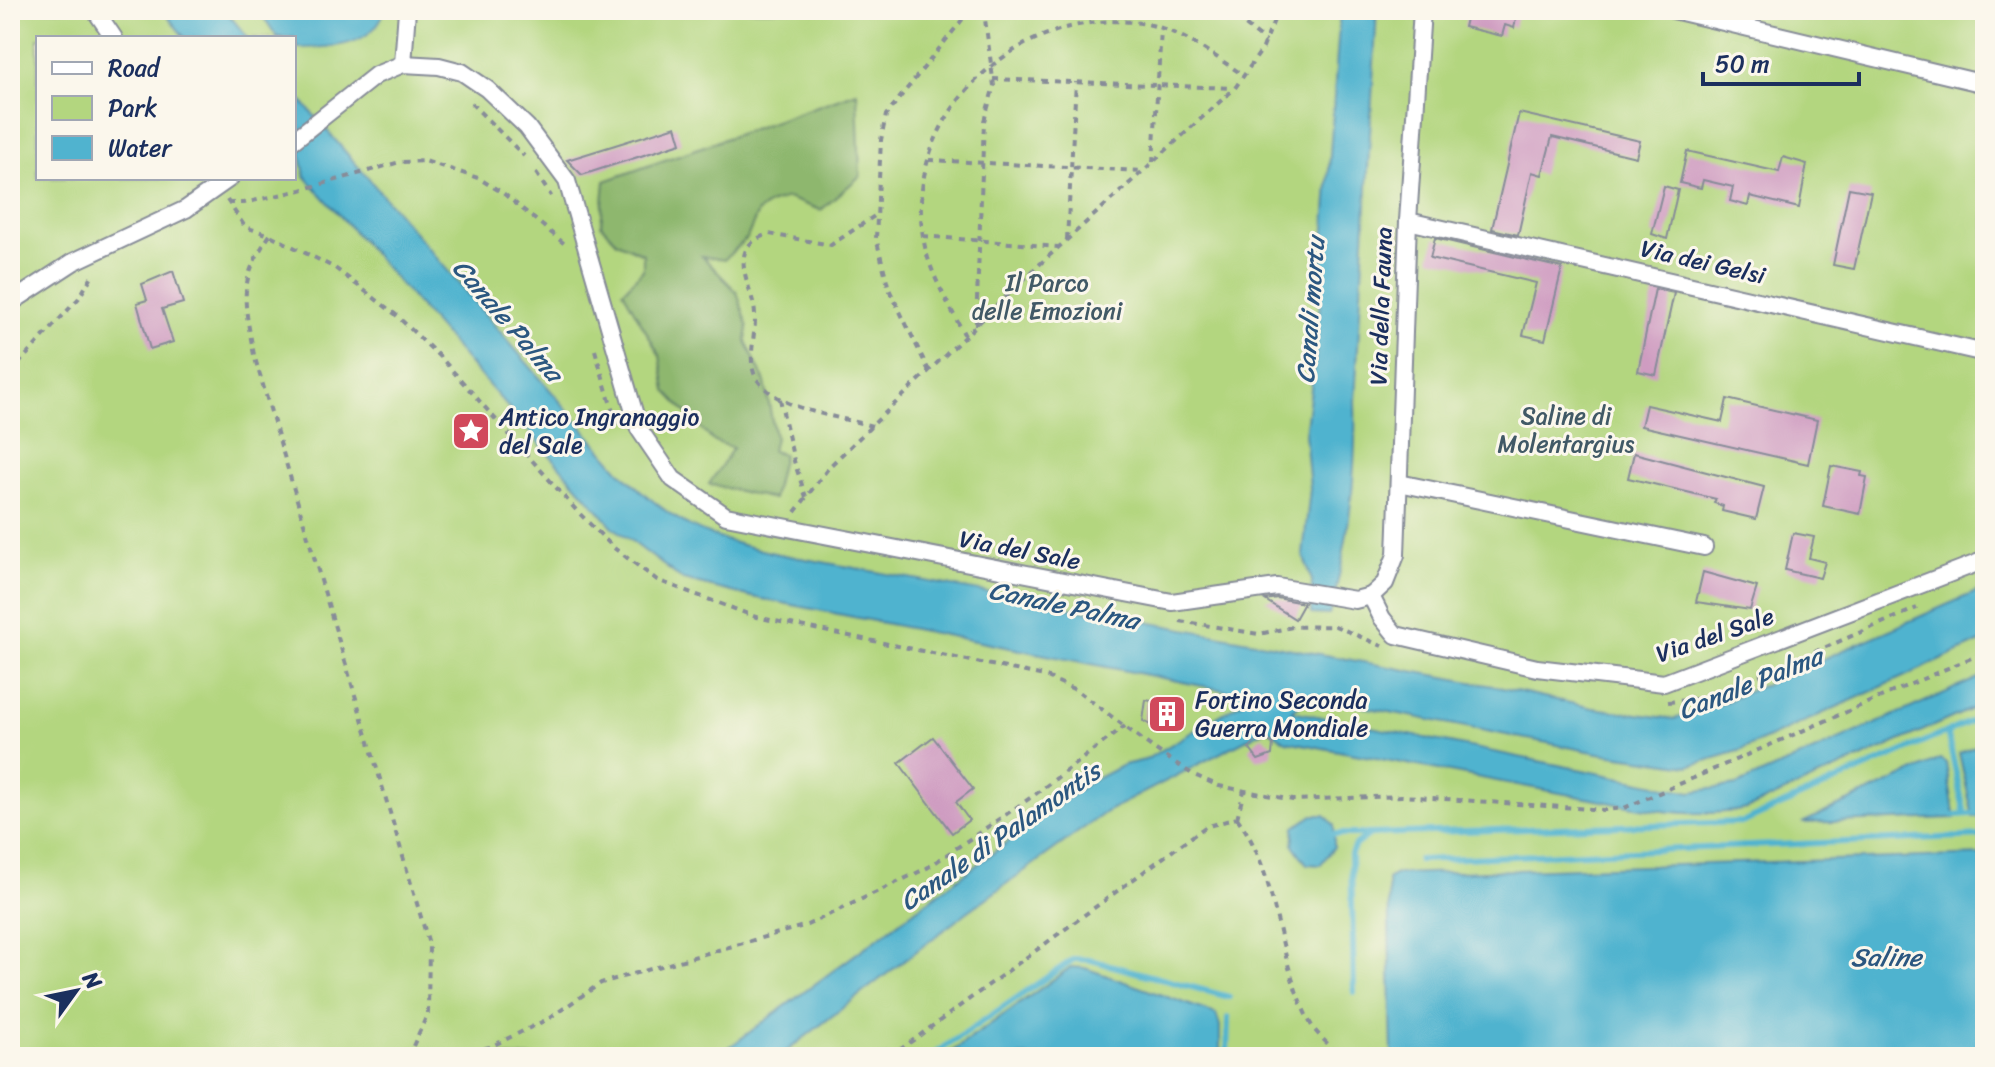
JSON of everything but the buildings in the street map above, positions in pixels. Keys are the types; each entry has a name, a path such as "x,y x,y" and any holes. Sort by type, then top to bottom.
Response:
{"street":[{"path":"95,10 113,36"},
{"path":"296,138 376,75 403,64 407,10"},
{"name":"Via della Fauna","path":"1371,596 1385,583 1396,555 1408,221 1422,10"},
{"path":"1673,10 1985,84"},
{"name":"Via del Sale","path":"403,64 439,66 462,72 487,89 527,127 567,181 639,429 673,479 726,516 782,530 1172,602 1277,587 1301,588 1355,600 1371,596 1382,618 1396,635 1537,668 1664,683 1985,560"},
{"path":"10,303 73,262 107,249 186,209 224,180"},
{"name":"Via dei Gelsi","path":"1408,221 1985,353"},
{"path":"1399,483 1704,547"}],"path":[{"path":"929,371 889,289 876,238 886,115 970,10"},
{"path":"976,325 984,121 993,99 984,12 989,10"},
{"path":"1227,10 1266,42"},
{"path":"782,530 830,466 1059,247 1235,88 1266,42 1278,10"},
{"path":"965,336 929,263 923,236 923,195 929,160 954,104 991,63 1030,39 1062,27 1102,20 1144,24 1161,30 1211,54 1244,75"},
{"path":"1153,162 1161,30"},
{"path":"993,79 1235,88"},
{"path":"1067,240 1076,82"},
{"path":"460,94 525,157"},
{"path":"929,160 1142,171"},
{"path":"228,203 244,203 301,190 400,162 425,161 478,178 503,193 572,249 568,236"},
{"path":"533,169 555,204"},
{"path":"227,180 228,203 245,227 270,235 335,268 395,314 443,360 595,530 657,580 756,617 1045,676 1078,691 1153,748 1192,774 1219,786 1293,800 1402,796 1624,808 1985,652"},
{"path":"872,426 780,399 755,375 754,298 743,259 747,247 769,234 831,245 876,215"},
{"path":"270,235 250,264 244,300 254,355 429,944 428,1013 408,1057"},
{"path":"923,236 1059,247"},
{"path":"10,373 79,298 107,249"},
{"path":"780,399 806,497"},
{"path":"437,1057 490,1047 548,1019 601,983 807,925 927,868 1033,796 1126,726"},
{"path":"1237,818 1244,791"},
{"path":"890,1057 1205,827 1237,818"},
{"path":"1237,818 1248,832 1258,858 1300,1002 1314,1029 1341,1057"}],"green space":[{"name":"Saline di Molentargius","path":"10,10 1985,10 1985,1057 10,1057"},
{"path":"857,92 860,176 821,210 787,198 769,204 758,212 747,238 724,260 702,256 737,292 748,327 746,341 765,382 775,437 772,451 783,454 773,499 709,484 733,448 713,441 666,391 660,356 623,291 643,270 643,254 617,242 601,225 605,181"}],"water":[{"path":"162,10 225,10 246,36 183,36"},
{"path":"259,10 385,10 371,32 350,43 297,48 296,36 276,36"},
{"path":"1340,10 1377,10 1353,481 1347,536 1329,615 1311,614 1312,581 1303,555 1310,488 1305,434 1317,343"},
{"path":"296,94 619,470 674,517 730,542 779,554 1498,687 1593,708 1674,719 1718,705 1985,588 1985,640 1742,750 1689,766 1598,753 1339,702 1306,700 1292,711 1691,792 1737,785 1985,675 1985,703 1747,809 1716,813 1670,812 1623,805 1286,741 1267,729 1106,812 966,913 779,1057 716,1057 1088,783 1123,765 1145,760 1242,702 1233,692 752,597 683,580 613,527 305,176 296,143"},
{"path":"1985,742 1985,817 1973,817 1959,753"},
{"path":"1941,759 1946,763 1955,818 1802,823"},
{"path":"1313,815 1325,815 1334,825 1334,847 1320,865 1307,864 1293,845 1295,827"},
{"name":"Saline","path":"1985,855 1985,1057 1392,1057 1388,878 1396,874"},
{"path":"1071,967 1085,968 1216,1014 1220,1026 1220,1057 944,1057"}],"waterway":[{"path":"1354,992 1351,854 1355,845 1370,834 1744,822 1985,715"},
{"path":"1947,732 1965,814"},
{"path":"1954,815 1972,814"},
{"path":"1334,834 1370,834"},
{"path":"1419,860 1985,836"},
{"path":"930,1057 1074,959 1091,960 1229,997"},
{"path":"1227,1057 1228,1018"}],"place":[{"name":"Antico Ingranaggio del Sale","path":"471,431"},
{"name":"Fortino Seconda Guerra Mondiale","path":"1167,714"}],"park label":[{"name":"Il Parco delle Emozioni","path":"1047,297"}],"water label":[{"name":"Canali mortu","path":"1310,310"},
{"name":"Canale Palma","path":"508,320"},
{"name":"Canale Palma","path":"1064,605"},
{"name":"Canale Palma","path":"1750,683"},
{"name":"Canale di Palamontis","path":"1000,836"}]}
